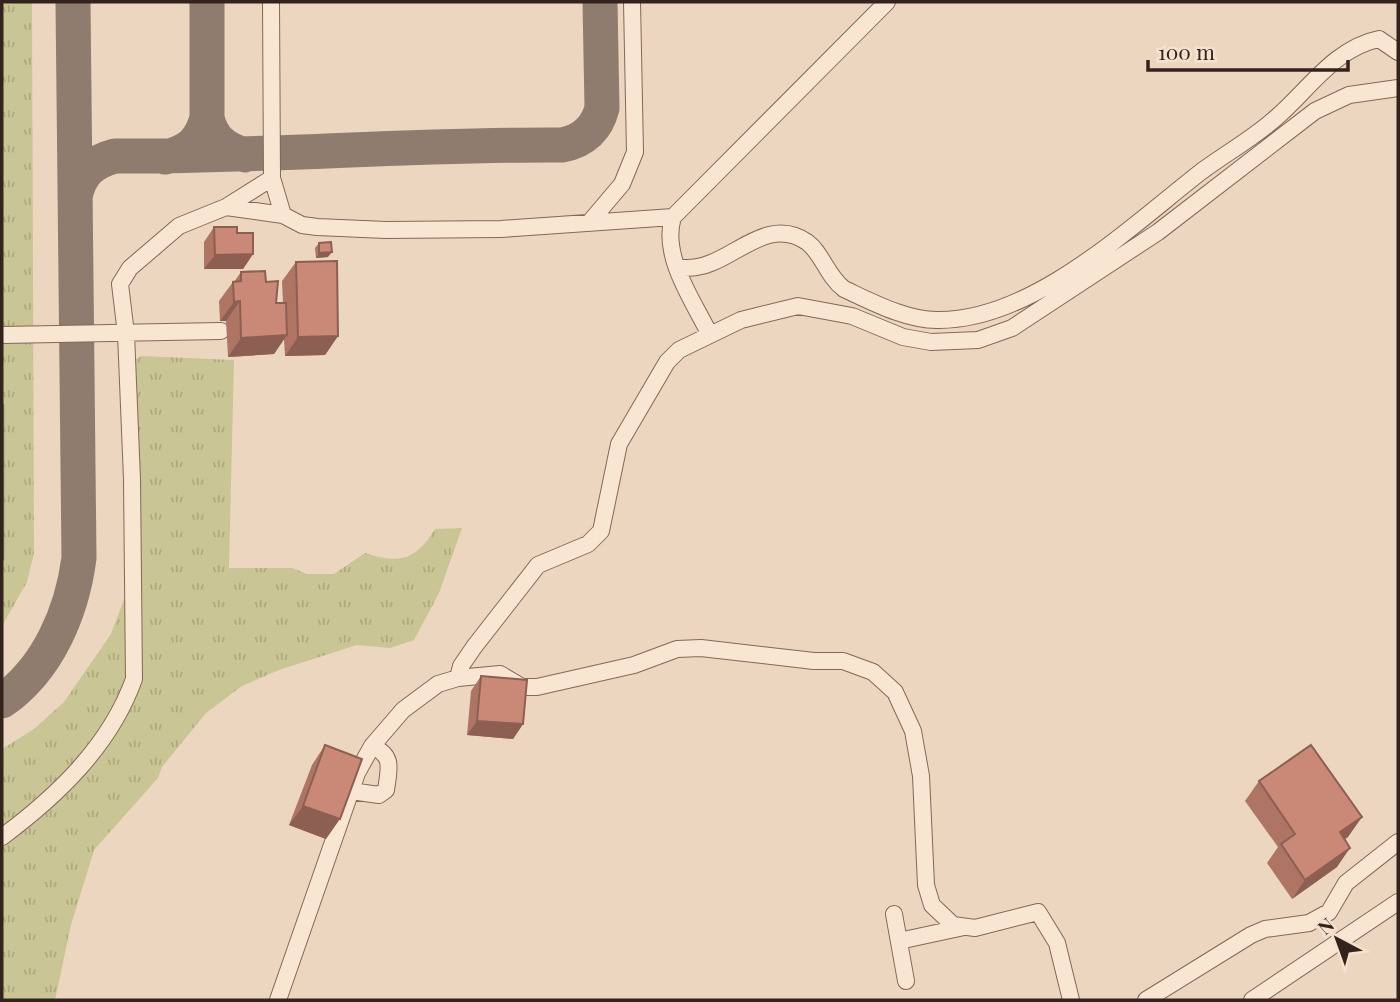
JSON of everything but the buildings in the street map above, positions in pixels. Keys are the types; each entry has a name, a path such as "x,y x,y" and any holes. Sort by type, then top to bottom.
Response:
{"street":[{"path":"271,2 272,178 283,215"},
{"path":"589,223 622,184 632,166 635,152 632,2"},
{"path":"226,206 283,215 302,225 386,230 500,229 656,221 673,217 887,2"},
{"path":"679,268 711,263 761,236 783,234 808,242 834,282 844,289 915,318 951,320 990,311 1044,287 1080,265 1239,143 1272,122 1329,66 1354,49 1378,39 1398,52"},
{"path":"458,678 461,666 474,647 538,565 588,544 601,531 619,444 667,362 679,350 709,333 741,320 799,306 843,314 903,337 931,342 978,340 1012,328 1158,232 1315,111 1349,95 1398,88"},
{"path":"2,837 52,799 71,780 123,706 134,679 126,334 120,284 123,276 179,226 226,206 272,178"},
{"path":"673,217 669,243 709,333"},
{"path":"2,335 221,331"},
{"path":"278,1000 351,791 372,746 421,695 438,684 458,678 499,674 522,687 537,687 634,665 677,649 701,648 814,661 843,661 873,673 895,692 913,731 921,776 929,897 943,918 964,927"},
{"path":"351,791 379,795 386,790 390,760 385,752 372,746"},
{"path":"1146,1000 1251,935 1265,929 1309,923 1329,912 1346,883 1398,842"},
{"path":"1252,1000 1398,902"},
{"path":"899,941 964,927 975,928 1038,912 1057,943 1071,1000"},
{"path":"894,914 906,981"}],"green space":[{"path":"2,2 32,2 34,553 27,582 2,626"},
{"path":"142,356 234,360 229,568 292,568 307,574 334,574 365,553 397,559 406,557 421,548 435,529 462,528 439,593 414,640 390,648 357,645 279,670 242,686 206,713 162,767 158,778 94,850 71,925 55,1000 2,1000 2,749 34,729 64,702 111,634 128,589 136,359"}],"waterway":[{"path":"2,405 2,559"}],"taxiway":[{"path":"2,701 32,673 55,638 64,619 79,558 73,2"},
{"path":"207,2 207,118"},
{"path":"75,197 80,181 88,170 115,156 227,155 570,143 583,137 593,127 602,108 600,2"},
{"path":"165,157 181,152 193,144 207,118 212,132 220,142 245,155"}]}
